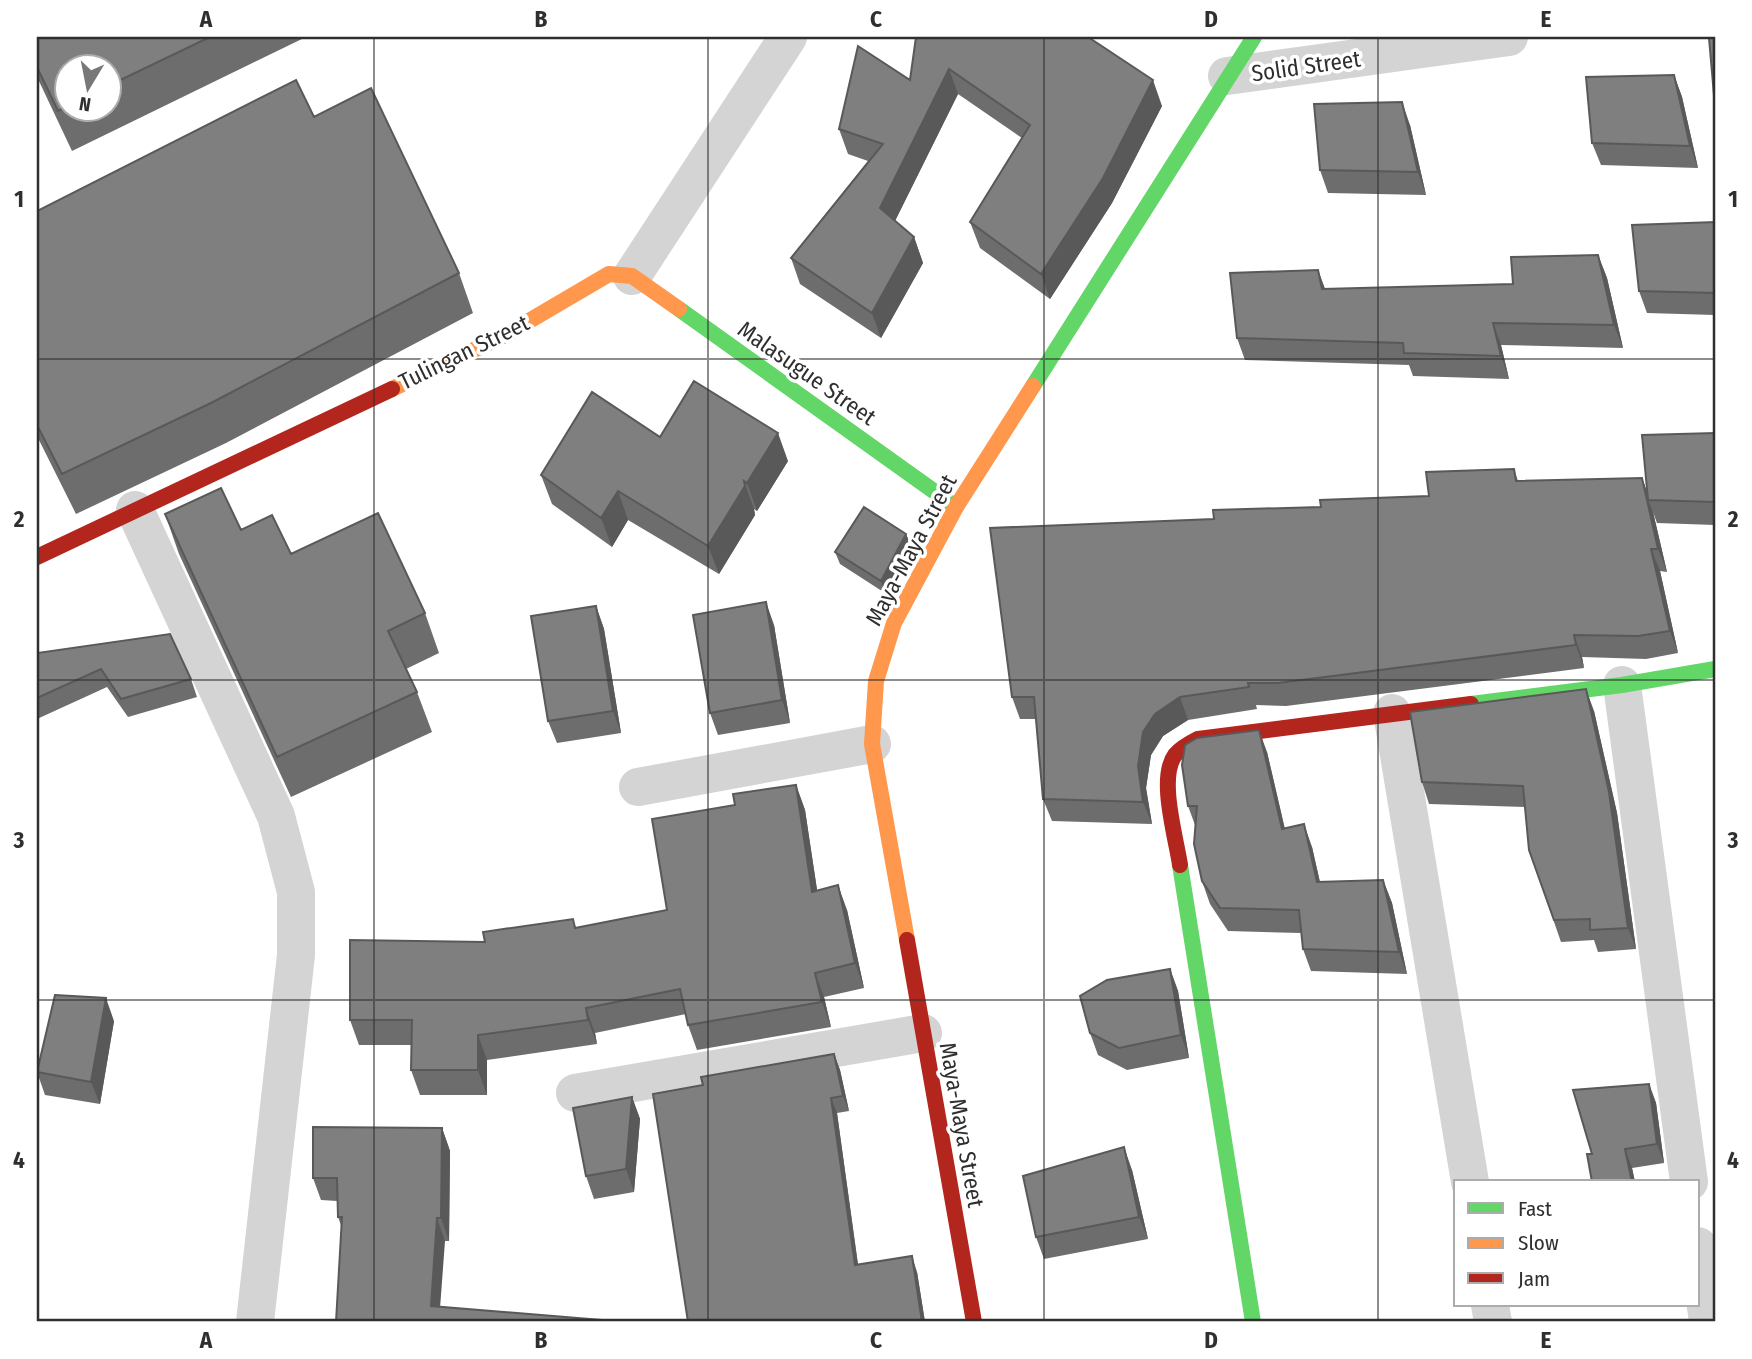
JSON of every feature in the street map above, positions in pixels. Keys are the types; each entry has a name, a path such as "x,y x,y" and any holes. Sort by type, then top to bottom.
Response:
{"street":[{"path":"632,276 788,37"},
{"name":"Maya-Maya Street","path":"974,1322 872,744 876,681 894,623 956,507 1254,37"},
{"name":"Solid Street","path":"1227,76 1509,37"},
{"name":"Tulingan Street","path":"37,557 505,335 609,274 632,276"},
{"name":"Malasugue Street","path":"632,276 956,507"},
{"path":"135,510 276,816 296,892 296,955 255,1322"},
{"path":"1253,1322 1168,789 1169,767 1178,750 1198,739 1622,685 1715,668"},
{"path":"1622,685 1689,1180"},
{"path":"1392,713 1469,1180"},
{"path":"638,787 872,744"},
{"path":"575,1093 923,1032"},
{"path":"1700,1261 1708,1322"}],"building":[{"path":"37,37 210,37 122,79 122,52 52,52 52,98 37,67"},
{"path":"916,37 1088,37 1153,80 1103,178 1041,274 970,222 1030,125 949,69 880,208 914,237 872,313 791,258 883,144 839,129 858,46 910,80"},
{"path":"1715,37 1715,107 1709,38"},
{"path":"1674,75 1690,146 1592,143 1586,77"},
{"path":"296,80 314,117 371,88 459,273 211,403 62,474 37,425 37,211"},
{"path":"1402,102 1418,172 1320,170 1314,104"},
{"path":"1715,222 1715,293 1639,291 1632,225"},
{"path":"1598,255 1614,325 1493,323 1501,356 1404,353 1403,343 1237,338 1230,273 1318,270 1322,289 1513,284 1511,257"},
{"path":"694,381 778,433 747,483 744,481 745,486 708,546 618,491 601,518 541,475 592,392 660,437"},
{"path":"1715,433 1715,502 1648,500 1642,435"},
{"path":"1514,469 1516,481 1642,478 1658,549 1651,549 1670,631 1638,636 1574,635 1576,645 1278,683 1248,683 1249,687 1180,697 1155,714 1143,732 1138,766 1143,802 1043,799 1034,697 1012,697 990,528 1214,519 1213,510 1321,507 1320,500 1429,496 1426,472"},
{"path":"221,488 241,530 272,515 291,554 378,513 425,613 388,631 417,692 277,757 165,514"},
{"path":"864,507 906,534 881,581 835,552"},
{"path":"766,602 782,700 710,713 693,615"},
{"path":"596,606 613,711 548,721 531,616"},
{"path":"170,634 191,679 121,699 101,669 37,698 37,653"},
{"path":"1586,689 1609,792 1628,928 1590,930 1590,919 1554,920 1529,850 1523,786 1422,782 1410,712"},
{"path":"1259,730 1282,829 1304,824 1317,882 1383,880 1399,952 1303,949 1299,910 1220,908 1202,881 1194,844 1197,806 1188,806 1182,765 1185,745 1197,738"},
{"path":"796,785 812,892 838,885 855,963 815,973 822,1002 688,1025 680,989 586,1008 588,1020 478,1035 478,1070 411,1070 412,1020 350,1020 350,940 485,942 483,932 573,919 575,928 667,910 652,819 735,805 733,794"},
{"path":"1170,969 1181,1035 1119,1048 1090,1033 1080,996 1107,980"},
{"path":"55,995 106,998 91,1082 37,1072"},
{"path":"834,1054 843,1096 831,1098 855,1265 912,1256 922,1322 688,1322 653,1094 703,1085 701,1077"},
{"path":"1649,1084 1657,1144 1625,1149 1632,1180 1592,1180 1587,1154 1592,1154 1573,1090"},
{"path":"632,1097 626,1169 586,1176 573,1108"},
{"path":"313,1127 442,1128 441,1218 437,1218 431,1306 613,1322 336,1322 342,1217 338,1217 337,1178 313,1178"},
{"path":"1124,1147 1139,1217 1036,1237 1023,1176"}],"traffic: fast":[{"path":"1033,386 1254,37"},
{"path":"679,309 956,507"},
{"path":"1471,704 1622,685 1715,669"},
{"path":"1180,865 1253,1322"}],"traffic: slow":[{"path":"392,389 505,335 609,274 632,276 679,309"},
{"path":"907,940 872,744 876,681 894,623 956,507 1033,386"}],"traffic: jam":[{"path":"37,557 392,389"},
{"path":"1180,865 1170,808 1168,778 1175,755 1192,742 1198,739 1471,704"},
{"path":"907,940 974,1322"}]}
